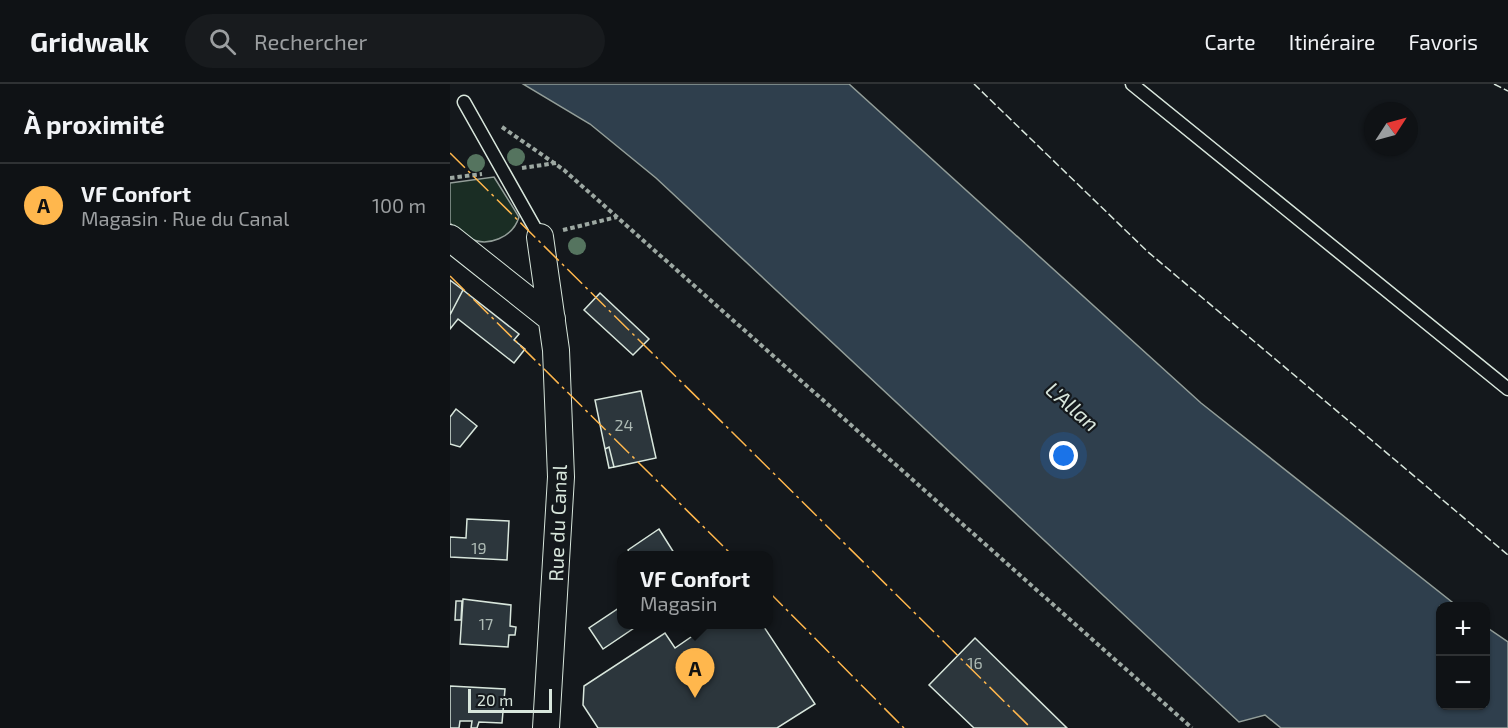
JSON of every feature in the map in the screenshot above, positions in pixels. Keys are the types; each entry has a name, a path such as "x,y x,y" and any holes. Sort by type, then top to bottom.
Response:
{"street":[{"name":"Rue du Canal","path":"540,237 556,350 561,477 546,728"},
{"path":"450,238 552,319"}],"lane":[{"path":"1132,84 1508,389"},
{"name":"Rue du Canal","path":"465,102 540,237"}],"path":[{"path":"500,126 556,163 1192,728"},
{"path":"540,237 617,217"}],"green space":[{"path":"494,177 519,217 511,230 499,239 476,241 464,235 450,223 450,183"}],"water":[{"name":"L'Allan","path":"523,84 849,84 1201,403 1452,602 1436,602 1436,710 1490,710 1490,630 1508,642 1508,728 1281,728 1265,715 1239,722 656,178 590,124"}],"building":[{"path":"450,280 463,290 450,315"},
{"path":"463,290 519,334 514,340 525,349 514,363 458,319 450,329 450,315"},
{"path":"600,293 649,339 633,355 584,310"},
{"path":"641,391 656,458 614,467 609,447 605,449 595,400"},
{"path":"456,409 477,426 460,447 450,444 450,417"},
{"path":"609,447 614,467 609,468 605,449"},
{"path":"467,519 509,521 507,560 450,557 450,537 466,538"},
{"path":"659,529 673,551 628,551"},
{"path":"463,599 511,605 510,626 516,627 515,635 509,635 508,647 460,644"},
{"path":"456,601 462,601 461,620 455,620"},
{"path":"617,609 617,629 633,629 603,649 589,628"},
{"path":"703,629 765,629 815,704 777,728 598,728 583,705 584,686 665,633 675,648"},
{"path":"975,638 1067,728 974,728 929,685"},
{"path":"450,686 505,689 502,723 479,722 477,728 471,728 472,721 460,721 459,728 450,728"}],"fence":[{"path":"974,84 1148,252 1508,555"},
{"path":"1494,84 1508,91"}],"power":[{"path":"450,153 1031,728"},
{"path":"450,276 728,551"},
{"path":"773,596 904,728"}],"place":[{"name":"VF Confort","path":"695,698"}]}
